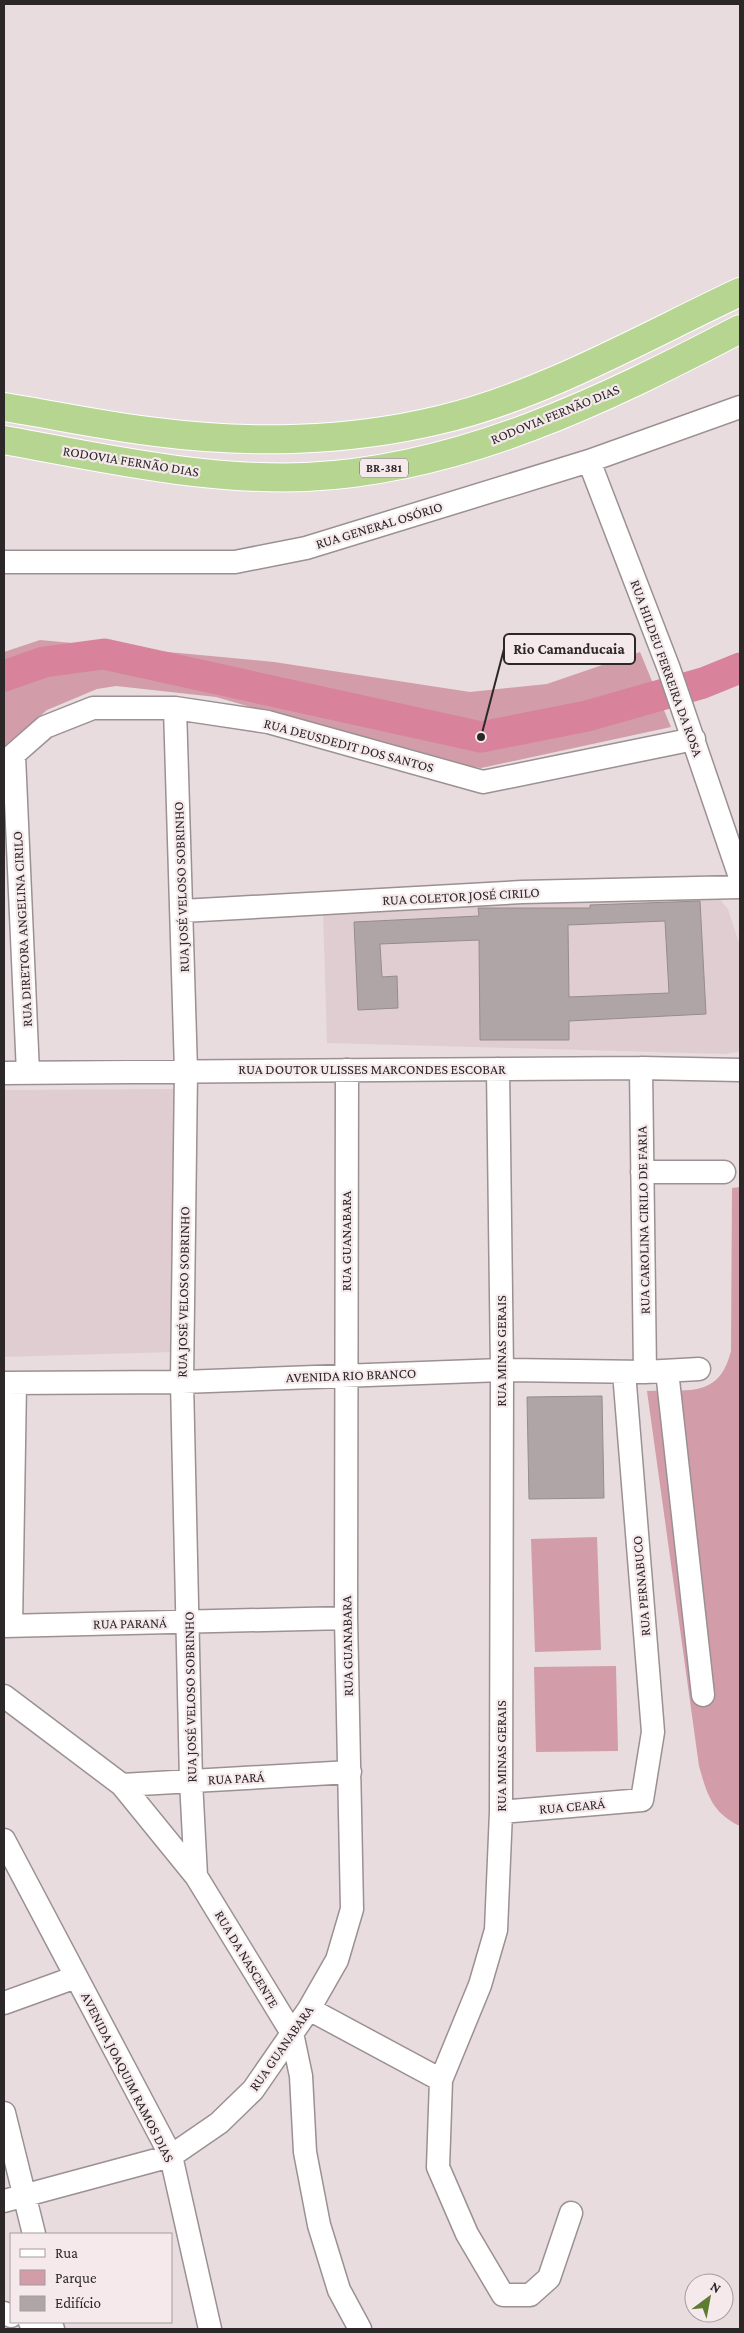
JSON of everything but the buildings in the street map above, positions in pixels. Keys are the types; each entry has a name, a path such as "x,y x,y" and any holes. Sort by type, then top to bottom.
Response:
{"highway":[{"path":"4,407 156,432 256,440 318,437 385,429 440,420 497,402 569,374 740,292"},
{"name":"RODOVIA FERNÃO DIAS","path":"4,440 167,469 226,474 305,477 375,470 451,454 516,434 630,383 740,329"}],"street":[{"name":"RUA GENERAL OSÓRIO","path":"4,562 235,562 306,548 589,461 740,407"},
{"name":"RUA HILDEU FERREIRA DA ROSA","path":"589,461 669,669 740,877"},
{"name":"RUA DEUSDEDIT DOS SANTOS","path":"9,759 45,727 93,708 175,708 268,722 483,782 694,739"},
{"name":"RUA JOSÉ VELOSO SOBRINHO","path":"175,708 186,1071 182,1382 191,1781 196,1876"},
{"name":"RUA DIRETORA ANGELINA CIRILO","path":"9,759 28,1073"},
{"name":"RUA COLETOR JOSÉ CIRILO","path":"182,911 522,892 740,887"},
{"name":"RUA DOUTOR ULISSES MARCONDES ESCOBAR","path":"4,1073 641,1068 740,1070"},
{"name":"RUA CAROLINA CIRILO DE FARIA","path":"635,1372 642,1172 641,1068"},
{"name":"RUA MINAS GERAIS","path":"498,1069 502,1370 501,1812 496,1930 480,1985 440,2080 438,2167 467,2234 503,2295 530,2295 549,2278 571,2213"},
{"name":"RUA GUANABARA","path":"172,2156 219,2123 253,2090 309,2009 337,1960 352,1909 346,1618 347,1070"},
{"path":"642,1172 724,1172"},
{"name":"AVENIDA RIO BRANCO","path":"9,1383 182,1382 346,1374 502,1370 635,1372 699,1369"},
{"path":"668,1371 703,1694"},
{"name":"RUA PERNABUCO","path":"635,1372 653,1732 642,1800"},
{"path":"7,1626 9,1383"},
{"name":"RUA PARANÁ","path":"7,1626 346,1618"},
{"name":"RUA DA NASCENTE","path":"4,1696 122,1785 196,1876 292,2033 301,2076 305,2152 319,2225 339,2290 360,2329"},
{"name":"RUA PARÁ","path":"122,1785 350,1772"},
{"name":"RUA CEARÁ","path":"501,1812 642,1800"},
{"name":"AVENIDA JOAQUIM RAMOS DIAS","path":"4,1840 172,2156 210,2329"},
{"path":"4,2003 76,1977"},
{"path":"309,2009 440,2080"},
{"path":"4,2113 14,2198 33,2233"},
{"path":"14,2198 172,2156"},
{"path":"34,2323 55,2329"}],"shaded area":[{"path":"717,896 728,909 740,946 740,1050 737,1052 725,1054 327,1043 323,912 593,898"},
{"path":"175,1089 173,1352 4,1357 4,1090"}],"green space":[{"path":"40,640 274,662 470,692 547,684 640,652 671,727 481,768 428,761 331,730 216,697 116,686 97,689 47,710 4,747 4,652"},
{"path":"740,1187 740,1826 723,1815 712,1802 699,1766 647,1391 700,1388 710,1384 719,1377 726,1366 731,1351 732,1188"},
{"path":"597,1537 601,1650 535,1652 531,1539"},
{"path":"616,1666 618,1751 536,1752 534,1667"}],"waterway":[{"path":"4,676 44,662 104,654 481,737 587,716 703,683 740,668"}],"place":[{"name":"Rio Camanducaia","path":"481,737"}]}
